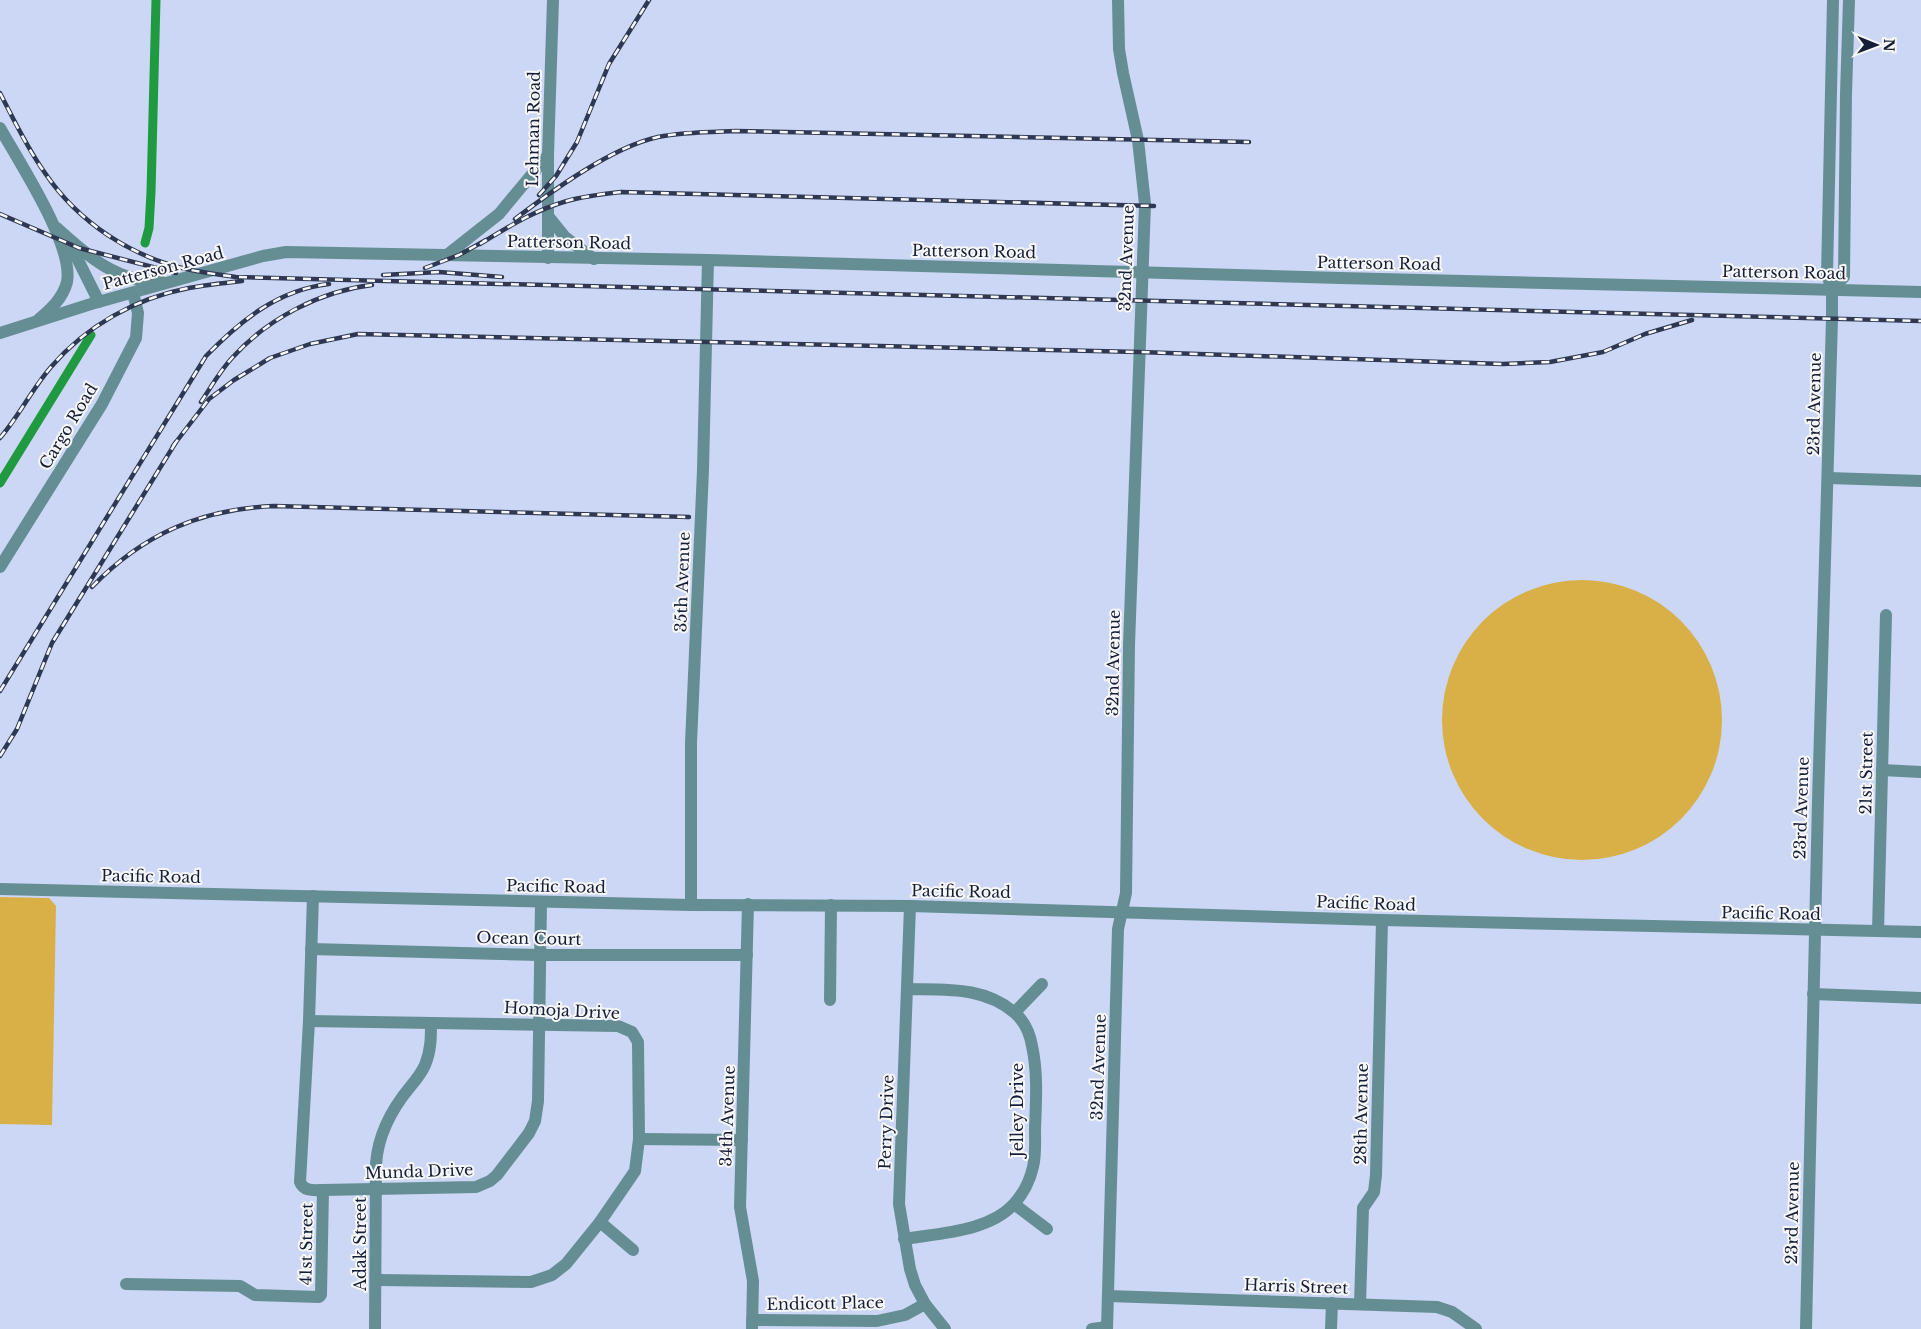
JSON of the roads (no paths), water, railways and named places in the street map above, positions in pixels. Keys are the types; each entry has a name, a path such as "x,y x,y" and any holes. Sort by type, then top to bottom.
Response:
{"street":[{"name":"Lehman Road","path":"548,258 548,155 552,0"},
{"name":"32nd Avenue","path":"1107,1328 1118,928 1126,893 1129,645 1145,206 1138,140 1119,49 1118,0"},
{"name":"23rd Avenue","path":"1806,1329 1814,930 1832,289 1826,275 1833,0"},
{"name":"23rd Avenue","path":"1832,289 1844,277 1849,0"},
{"path":"0,128 55,226 64,250 95,303"},
{"path":"447,255 499,214 548,155"},
{"path":"16,174 28,179"},
{"path":"548,216 565,237 594,259"},
{"path":"55,226 92,260 124,276 153,282 176,282"},
{"path":"66,237 95,303"},
{"path":"36,322 52,307 64,290 68,272 64,250"},
{"name":"Patterson Road","path":"0,333 95,303 176,282 263,256 286,252 708,260 1360,279 1921,292"},
{"name":"35th Avenue","path":"691,905 691,743 703,470 708,260"},
{"name":"Cargo Road","path":"0,567 102,404 136,338 138,313 134,293"},
{"path":"1828,478 1921,481"},
{"name":"21st Street","path":"1878,931 1886,615"},
{"path":"1882,770 1921,772"},
{"name":"Pacific Road","path":"0,889 691,905 910,906 1382,920 1921,932"},
{"name":"41st Street","path":"126,1284 240,1286 255,1295 318,1297 320,1295 323,1190 308,1190 300,1182 309,1021 313,896"},
{"name":"Munda Drive","path":"323,1190 470,1188 484,1184 497,1175 529,1133 535,1121 538,1101 538,1024 542,902"},
{"name":"34th Avenue","path":"748,904 740,1213 751,1268 752,1324"},
{"path":"830,1000 831,906"},
{"name":"Perry Drive","path":"910,906 900,1204 904,1239 915,1285 925,1304 945,1329"},
{"name":"28th Avenue","path":"1360,1304 1363,1208 1374,1192 1376,1173 1382,920"},
{"name":"Ocean Court","path":"311,949 540,955 747,955"},
{"path":"1015,1012 1042,984"},
{"name":"Jelley Drive","path":"904,1239 964,1229 982,1224 997,1217 1014,1204 1027,1184 1033,1167 1036,1093 1033,1047 1025,1026 1015,1012 992,998 973,992 953,989 907,989"},
{"path":"1813,994 1921,998"},
{"name":"Homoja Drive","path":"309,1021 618,1026 626,1028 635,1036 639,1047 639,1139 635,1171 600,1222 566,1264 542,1280 526,1282 376,1280"},
{"name":"Adak Street","path":"375,1329 377,1154 381,1135 391,1114 425,1066 431,1046 431,1023"},
{"path":"639,1139 742,1140"},
{"path":"1014,1204 1047,1229"},
{"path":"600,1222 633,1250"},
{"name":"Harris Street","path":"1108,1296 1437,1307 1452,1312 1476,1329"},
{"path":"1331,1329 1332,1303"},
{"name":"Endicott Place","path":"752,1324 877,1321 905,1315 925,1304"},
{"path":"1092,1329 1107,1328"}],"waterway":[{"path":"145,243 149,228 151,192 156,0"},
{"path":"0,483 91,335"}],"railway":[{"path":"539,195 556,176 577,142 609,64 649,0"},
{"path":"0,93 38,163 58,191 90,222 108,235 148,257 191,270 236,277 1921,321"},
{"path":"515,219 564,183 621,150 658,137 696,132 735,131 1249,142"},
{"path":"480,244 544,209 580,198 621,192 1154,206"},
{"path":"0,214 79,248 176,273"},
{"path":"425,268 459,255 486,240"},
{"path":"383,275 439,272 502,277"},
{"path":"0,438 51,367 65,352 96,327 131,307 169,293 195,287 242,281"},
{"path":"0,691 206,356 233,330 277,300 311,287 329,284"},
{"path":"201,402 232,358 261,331 278,319 314,300 333,293 372,285"},
{"path":"173,446 209,399 234,380 270,358 310,344 358,334 1139,352 1503,364 1550,362 1603,352 1645,334 1692,320"},
{"path":"0,756 17,729 52,643 176,442"},
{"path":"92,587 111,568 153,539 198,519 222,512 247,508 274,506 689,517"}]}
